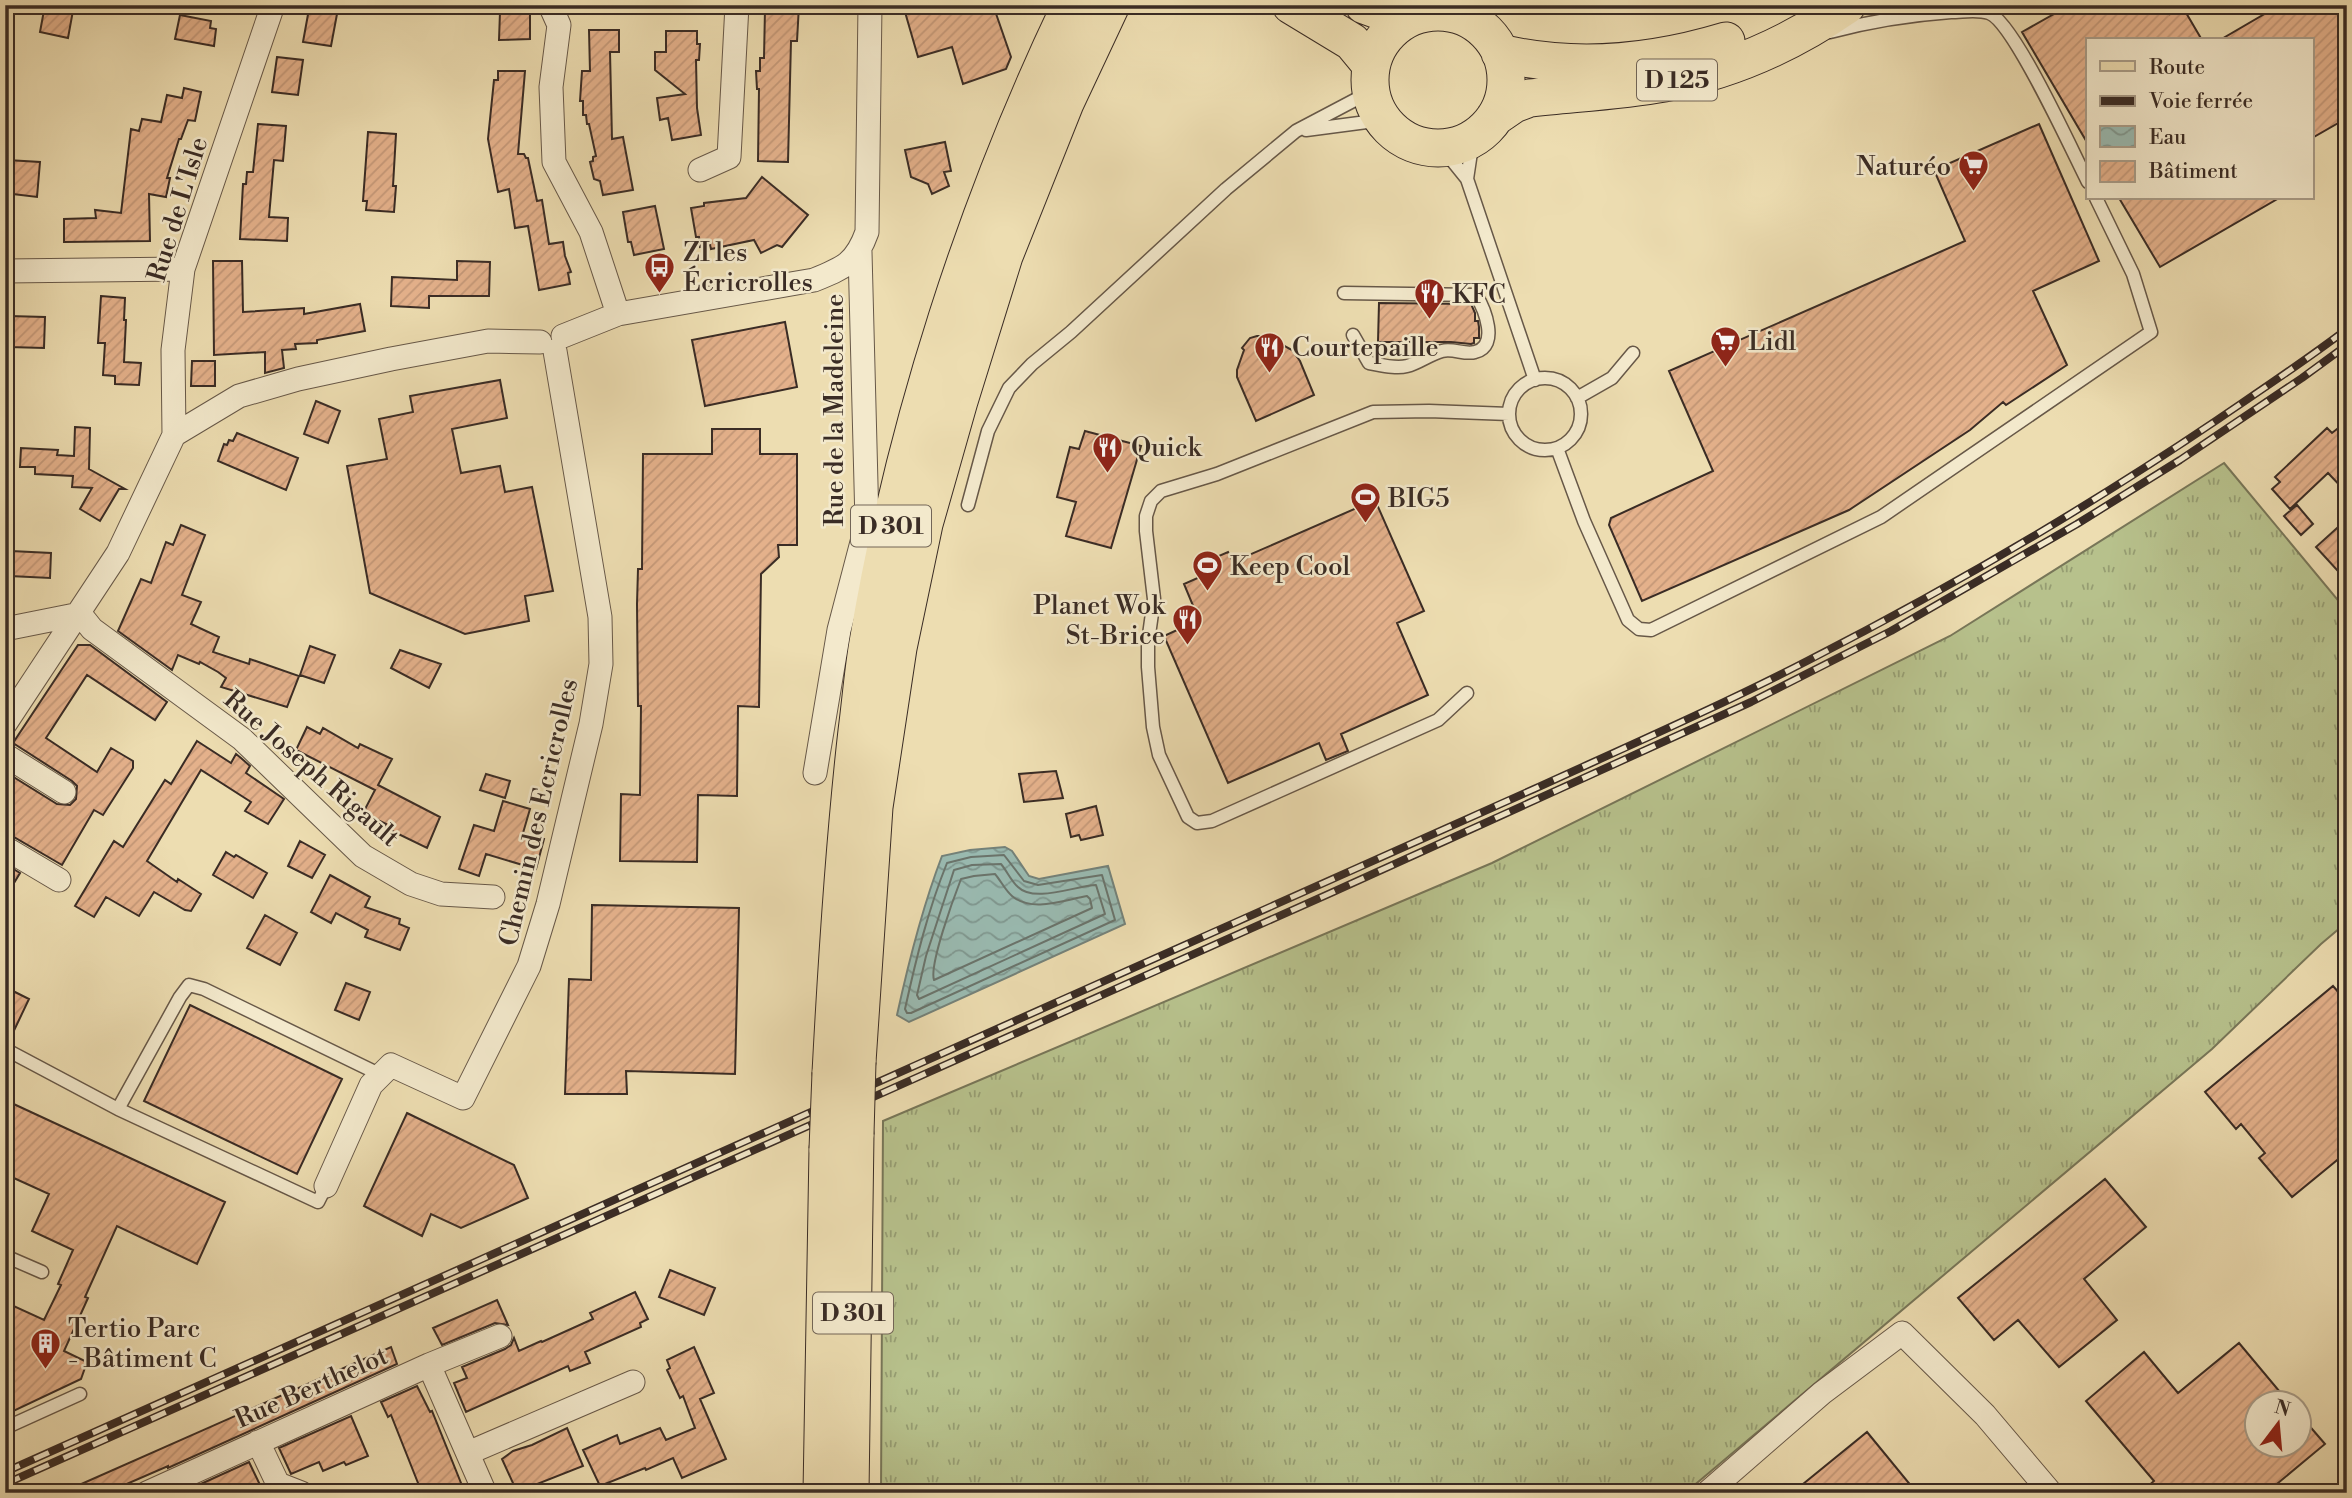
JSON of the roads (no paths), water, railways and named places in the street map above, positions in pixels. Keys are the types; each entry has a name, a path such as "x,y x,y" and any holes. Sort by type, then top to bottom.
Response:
{"main road":[{"name":"D 301","path":"822,1493 844,1068 848,806 868,644 895,508 931,375 980,220 1071,5"},
{"path":"1004,256 1052,107 1097,5"},
{"name":"D 301","path":"844,1068 874,807 898,648 924,524 1004,256 1060,116 1111,5"},
{"path":"1291,5 1352,43 1374,92 1394,132 1408,142 1425,147 1470,135 1502,105 1506,79 1500,53 1494,41 1462,11 1432,12 1407,19 1387,33 1380,43 1374,92"},
{"path":"1364,5 1407,19"},
{"name":"D 125","path":"1500,53 1555,63 1626,61 1665,56 1738,37 1818,5"},
{"name":"D 125","path":"1470,135 1514,104 1530,98 1666,83 1718,70 1799,36 1847,5"},
{"name":"D 301","path":"841,1142 850,1493"}],"street":[{"name":"Rue de L'Isle","path":"174,435 173,350 183,269 273,5"},
{"path":"550,5 559,26 551,87 554,162 591,232 618,314"},
{"path":"700,170 729,157 737,5"},
{"name":"Rue de la Madeleine","path":"815,773 839,630 867,523 864,242 870,5"},
{"path":"5,724 118,554 174,435 239,396 298,379 488,341 553,343 618,314 814,280 843,268 864,242"},
{"path":"5,271 183,269"},
{"name":"Chemin des Ecricrolles","path":"381,1075 391,1065 463,1098 529,967 548,904 591,724 601,664 600,617 553,343"},
{"path":"5,629 80,614"},
{"name":"Rue Joseph Rigault","path":"80,614 92,629 242,739 363,856 411,884 440,894 493,897"},
{"path":"5,755 64,792"},
{"path":"5,848 60,880"},
{"path":"326,1186 371,1085 381,1075"},
{"path":"1707,1493 1822,1394 1902,1333 1985,1415 2051,1493"},
{"name":"Rue Berthelot","path":"146,1493 429,1365 500,1336"},
{"path":"429,1365 485,1493"},
{"path":"468,1453 633,1382"},
{"path":"258,1443 278,1484 301,1493"}],"lane":[{"path":"1799,36 1821,35 1875,20 1908,15 1974,11 1990,13 2003,25 2031,67 2086,178"},
{"path":"968,505 988,431 1009,388 1031,364 1071,332 1226,189 1296,131 1374,92"},
{"path":"1296,131 1374,92"},
{"path":"1470,135 1467,179 1535,380"},
{"path":"1467,179 1470,135"},
{"path":"1557,448 1584,521 1628,620 1639,629 1651,630 1881,517 2151,332 2133,274 2097,200"},
{"path":"1345,293 1476,295 1485,310 1488,336 1482,349 1474,353 1445,350 1407,366 1388,367 1369,363 1353,335"},
{"path":"1577,398 1612,378 1633,353"},
{"path":"1535,380 1559,381 1577,398 1581,422 1568,443 1546,450 1524,444 1516,436 1509,414 1511,403 1524,385 1535,380"},
{"path":"1467,693 1438,720 1212,821 1197,823 1188,817 1182,806 1159,755 1153,727 1147,667 1154,599 1146,516 1151,501 1161,491 1217,474 1373,412 1509,414"},
{"path":"118,1109 189,985 204,989 381,1075"},
{"path":"5,1049 118,1109 318,1202 326,1186"},
{"path":"5,1256 42,1272"},
{"path":"5,1428 80,1394"}],"water":[{"path":"1005,847 1012,851 1029,876 1039,879 1108,866 1125,924 909,1022 897,1015 928,895 942,856"}],"railway":[{"path":"5,1472 1534,789 1740,694 1912,605 2015,547 2167,453 2347,329"},
{"path":"5,1484 1333,892 1751,702 1891,631 2077,524 2180,460 2347,345"}],"place":[{"name":"Naturéo","path":"1974,193"},
{"name":"ZI les Écricrolles","path":"660,294"},
{"name":"KFC","path":"1429,321"},
{"name":"Lidl","path":"1725,368"},
{"name":"Courtepaille","path":"1269,374"},
{"name":"Quick","path":"1108,474"},
{"name":"BIG5","path":"1365,525"},
{"name":"Keep Cool","path":"1207,593"},
{"name":"Planet Wok St-Brice","path":"1188,647"},
{"name":"Tertio Parc - Bâtiment C","path":"45,1370"}]}
